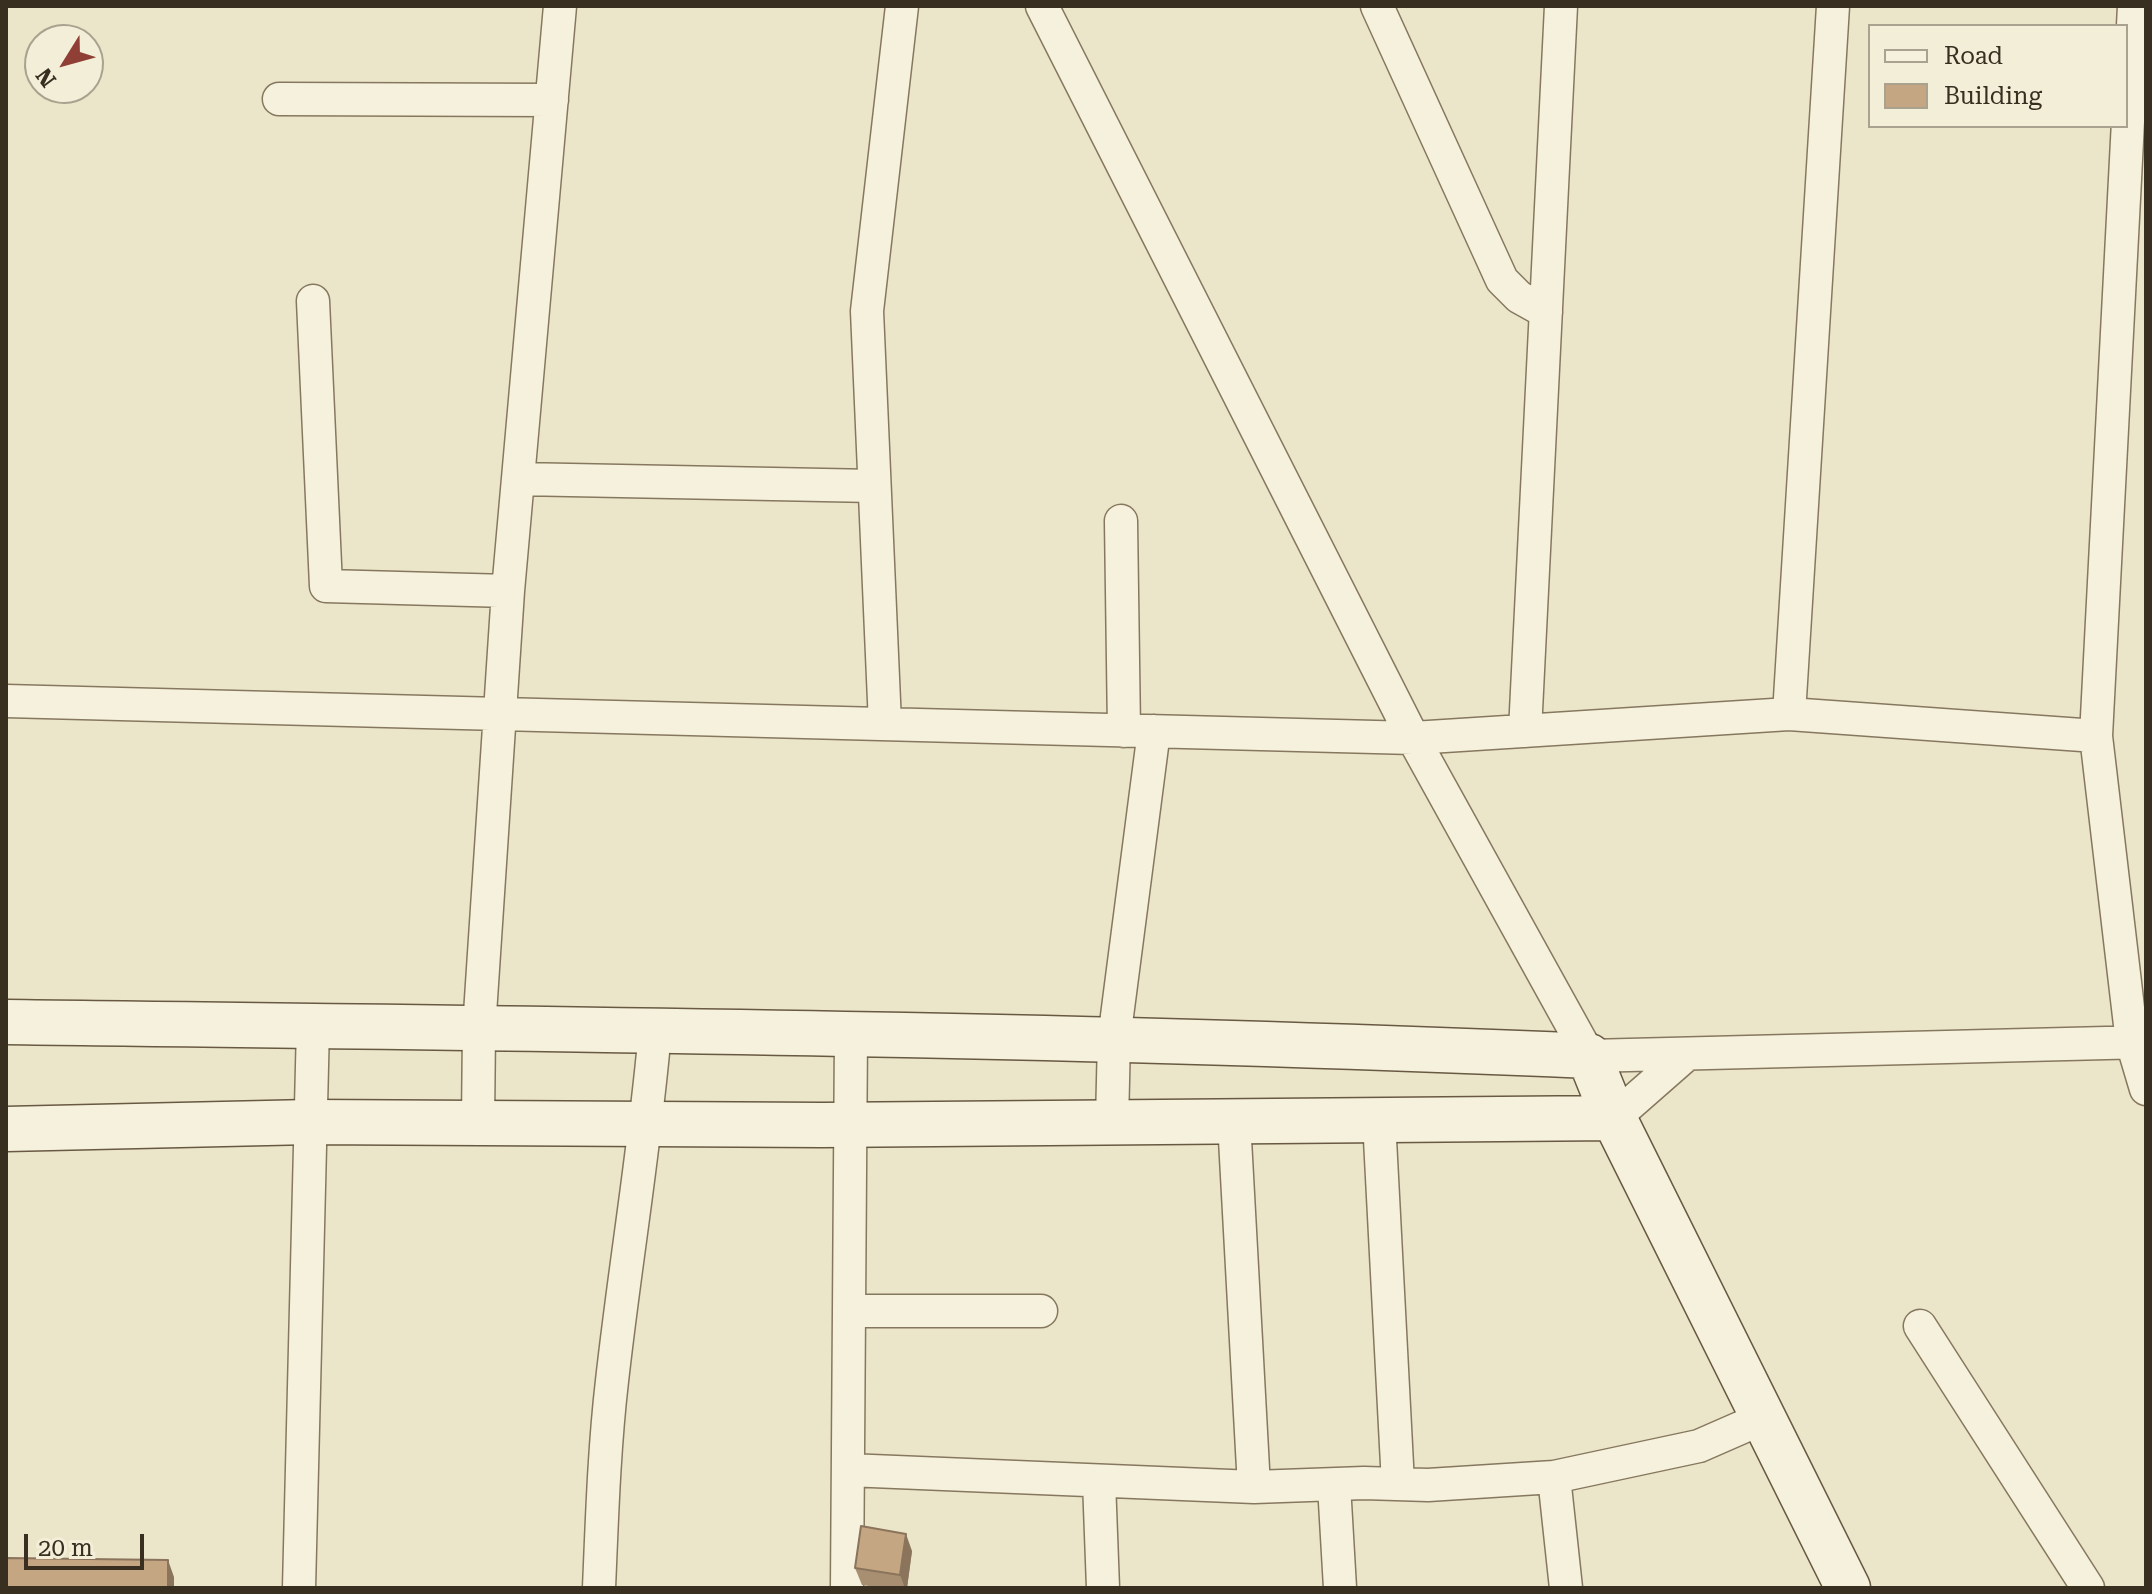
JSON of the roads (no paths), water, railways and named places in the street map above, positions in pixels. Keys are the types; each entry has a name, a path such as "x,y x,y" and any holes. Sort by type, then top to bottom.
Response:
{"street":[{"path":"478,1122 479,1029 508,591 560,6"},
{"path":"885,724 867,311 902,6"},
{"path":"1042,6 1413,738 1589,1056 1614,1118 1848,1588"},
{"path":"1377,6 1502,280 1519,297 1546,312"},
{"path":"1525,731 1561,6"},
{"path":"1789,714 1833,6"},
{"path":"2128,121 2134,6"},
{"path":"279,99 552,100"},
{"path":"2128,128 2096,736 2146,1089"},
{"path":"313,301 326,586 508,591"},
{"path":"519,479 874,486"},
{"path":"1112,1122 1114,1039 1139,731 1121,521"},
{"path":"6,701 1413,738 1789,714 2096,736"},
{"path":"6,1022 851,1033 1309,1044 1589,1056 2139,1042"},
{"path":"299,1588 313,1026"},
{"path":"599,1588 612,1381 647,1123 655,1031"},
{"path":"847,1588 851,1033"},
{"path":"6,1129 310,1122 850,1124 1614,1118 1687,1054"},
{"path":"1379,1120 1398,1484"},
{"path":"1234,1121 1254,1487"},
{"path":"849,1311 1041,1311"},
{"path":"1920,1326 2088,1588"},
{"path":"848,1470 1254,1487 1428,1485 1554,1477 1699,1446 1763,1418"},
{"path":"1554,1477 1566,1588"},
{"path":"1099,1481 1103,1588"},
{"path":"1334,1485 1340,1588"}]}
